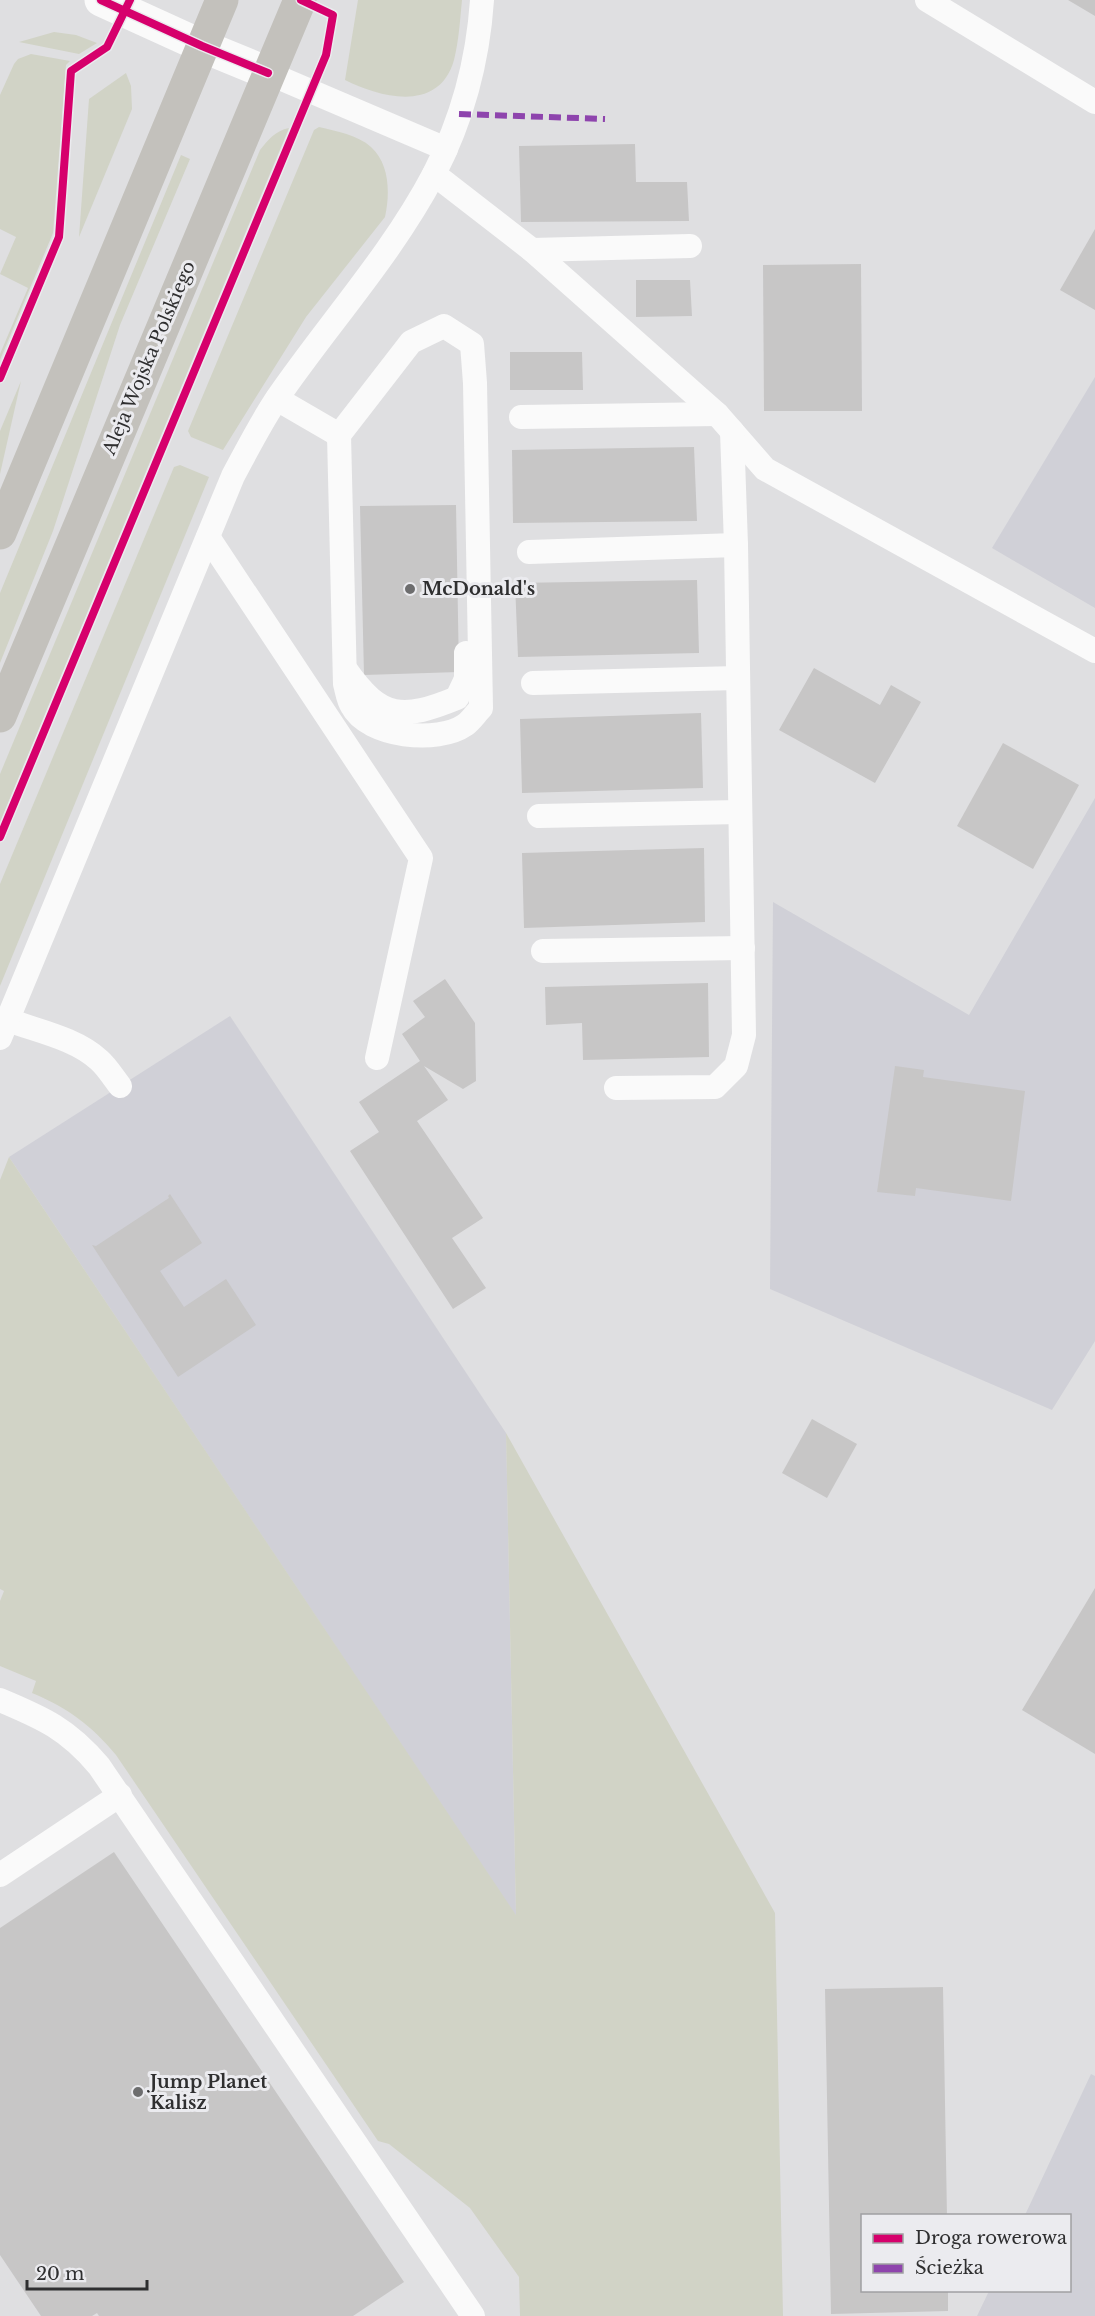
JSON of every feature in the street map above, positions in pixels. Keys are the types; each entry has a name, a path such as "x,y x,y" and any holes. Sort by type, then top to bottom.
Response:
{"main road":[{"path":"0,533 222,0"},
{"name":"Aleja Wojska Polskiego","path":"0,716 300,0"}],"street":[{"path":"101,0 268,73"}],"lane":[{"path":"120,1086 100,1061 88,1051 63,1039 4,1029 233,476 277,399 413,211 446,149 469,84 477,51 482,0"},
{"path":"927,0 1095,102"},
{"path":"268,73 446,149"},
{"path":"434,174 532,250 724,423 765,469 1095,651"},
{"path":"532,250 690,246"},
{"path":"444,326 472,344 481,708 464,725 441,734 404,735 367,722 352,707 345,684 344,668 339,435 411,342 444,326"},
{"path":"277,399 339,435"},
{"path":"521,417 724,423"},
{"path":"616,1088 715,1087 736,1066 744,1035 736,545 724,423"},
{"path":"208,537 365,787 421,858 377,1058"},
{"path":"529,552 736,545"},
{"path":"533,683 738,678"},
{"path":"539,816 740,812"},
{"path":"543,951 743,948"},
{"path":"0,1700 59,1728 74,1739 99,1766 473,2316"},
{"path":"0,1875 120,1795"}],"shaded area":[{"path":"358,0 462,0 454,60 446,77 436,88 407,97 391,96 345,80"},
{"path":"54,32 76,35 97,43 79,54 19,42"},
{"path":"31,54 70,61 66,65 53,233 0,360 0,354 28,288 0,274 16,237 0,229 0,95 14,64 18,59"},
{"path":"126,73 131,86 132,109 79,237 89,99"},
{"path":"319,127 360,139 377,154 387,180 388,199 385,217 306,317 223,450 191,437 188,431 314,130"},
{"path":"289,128 0,822 0,774 260,150 276,133"},
{"path":"181,155 190,159 120,325 53,531 0,663 0,593"},
{"path":"1095,377 1095,608 992,548"},
{"path":"21,381 0,474 0,431"},
{"path":"180,465 209,477 0,986 0,884 174,467"},
{"path":"1095,798 1095,1341 1052,1410 770,1289 773,902 969,1015"},
{"path":"230,1016 506,1433 516,1916 9,1157"},
{"path":"9,1157 516,1915 506,1433 775,1913 783,2316 520,2316 519,2277 470,2208 389,2144 378,2141 116,1755 78,1718 32,1693 36,1681 0,1666 0,1601 4,1591 0,1589 0,1180"},
{"path":"1091,2074 1095,2076 1095,2316 977,2316 989,2292 1071,2292 1071,2214 1025,2214"}],"building":[{"path":"1068,0 1095,0 1095,16"},
{"path":"635,144 636,182 687,182 689,221 521,222 519,146"},
{"path":"1095,229 1095,310 1060,290"},
{"path":"861,264 862,411 764,411 763,265"},
{"path":"636,280 690,280 692,316 636,317"},
{"path":"510,352 582,352 583,390 510,390"},
{"path":"694,447 697,521 513,523 512,450"},
{"name":"McDonald's","path":"456,505 459,672 364,675 360,506"},
{"path":"697,580 699,653 518,657 515,583"},
{"path":"814,668 880,705 891,685 921,702 875,783 779,730"},
{"path":"701,713 703,788 522,793 520,719"},
{"path":"1003,743 1079,785 1033,869 957,826"},
{"path":"704,848 705,922 524,928 522,853"},
{"path":"445,979 475,1023 476,1081 463,1089 424,1066 448,1100 417,1121 483,1218 452,1238 486,1288 453,1309 350,1151 379,1132 359,1102 420,1061 402,1034 425,1017 413,1001"},
{"path":"708,983 709,1057 583,1060 582,1023 546,1025 545,987"},
{"path":"895,1066 924,1070 923,1077 1025,1091 1011,1201 916,1188 915,1196 877,1192"},
{"path":"170,1194 202,1243 160,1271 184,1307 226,1279 256,1325 178,1377 92,1245 96,1246 169,1198"},
{"path":"812,1419 857,1444 827,1498 782,1473"},
{"path":"1095,1588 1095,1754 1022,1710"},
{"name":"Jump Planet Kalisz","path":"114,1852 404,2282 353,2316 99,2316 97,2313 92,2316 41,2316 0,2255 0,1928"},
{"path":"943,1987 947,2214 861,2214 861,2292 948,2292 948,2311 831,2314 825,1989"}],"marked path":[{"path":"459,114 605,119"}],"cycle path":[{"path":"101,0 268,73"},
{"path":"0,378 59,237 71,71 107,47 130,0"},
{"path":"0,837 326,55 333,15 301,0"}],"place":[{"name":"McDonald's","path":"410,589"},
{"name":"Jump Planet Kalisz","path":"138,2092"}]}
